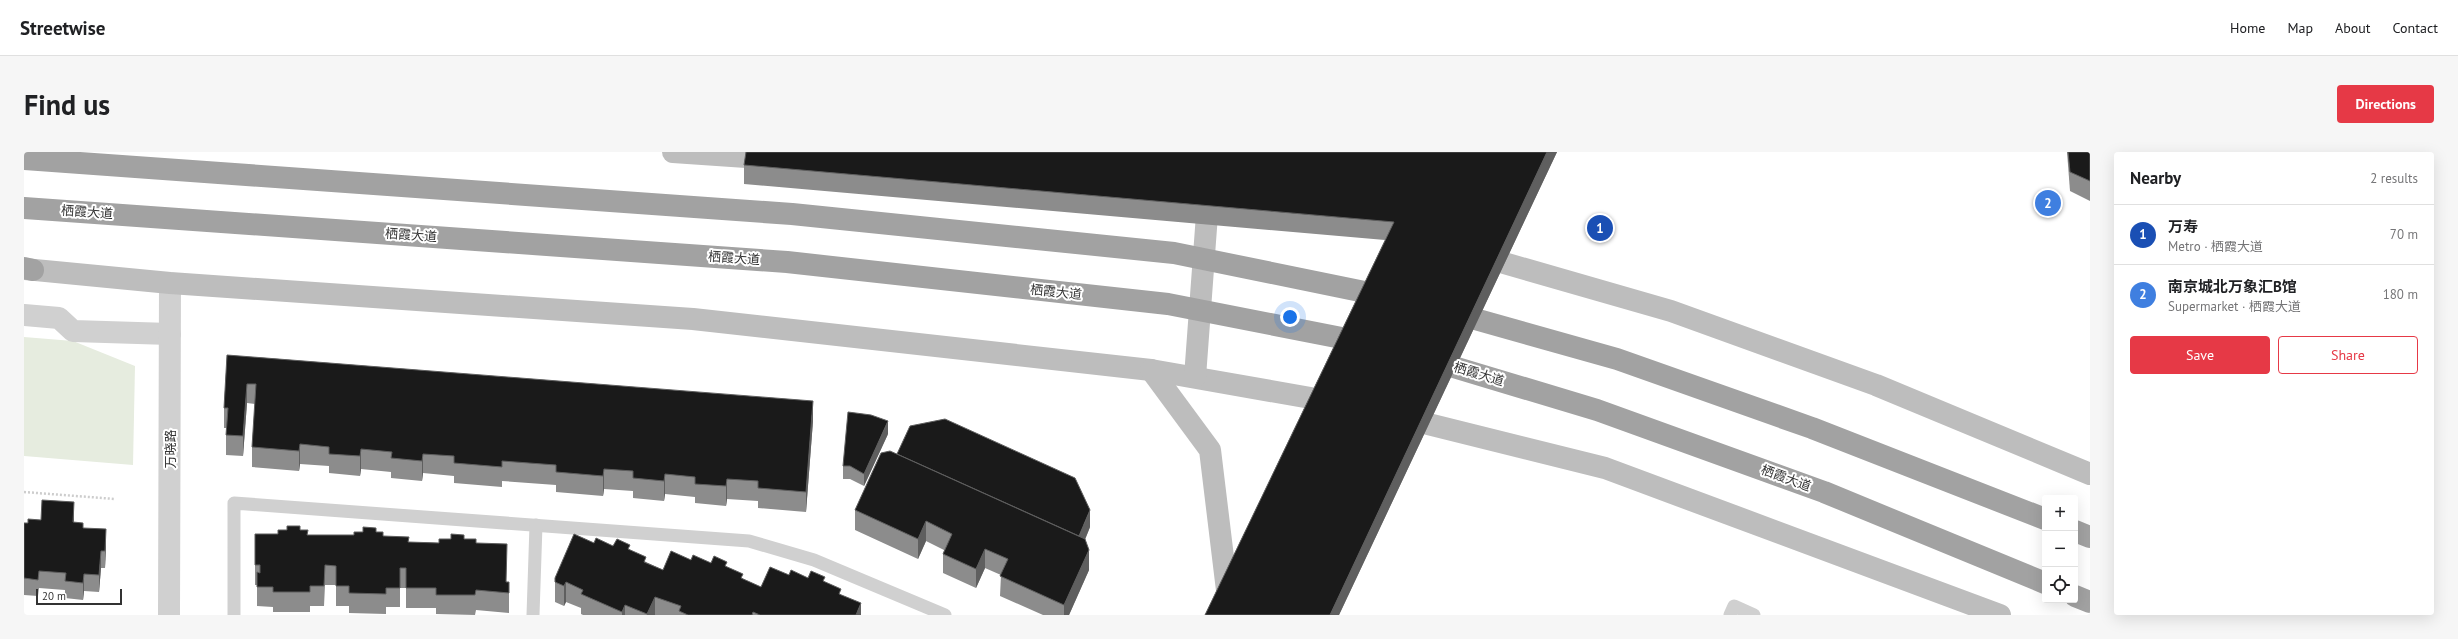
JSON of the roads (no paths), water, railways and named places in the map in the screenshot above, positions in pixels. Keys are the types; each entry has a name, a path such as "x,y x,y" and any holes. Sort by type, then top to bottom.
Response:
{"highway":[{"path":"24,159 792,214 1174,253 1410,301"},
{"name":"栖霞大道","path":"24,208 787,262 1168,304 1383,346"},
{"path":"1433,307 1617,359 1812,428 2042,518"},
{"name":"栖霞大道","path":"1406,352 1597,410 1810,487 2042,582"},
{"path":"2078,532 2090,537"},
{"path":"2078,597 2090,602"}],"main road":[{"path":"673,152 796,160"},
{"path":"1185,198 1231,205"},
{"path":"1195,377 1208,201"},
{"path":"1457,249 1678,314 1876,385 2090,474"},
{"path":"27,269 170,283 693,319 1151,370 1358,407"},
{"path":"1151,370 1210,450 1230,615"},
{"path":"1379,412 1605,468 2000,615"}],"street":[{"name":"万晓路","path":"169,615 170,283"},
{"path":"24,315 59,318 73,331 170,334"}],"lane":[{"path":"234,615 234,503 749,541 814,560 946,615"},
{"path":"532,615 536,525"},
{"path":"1730,615 1734,606 1754,615"}],"place":[{"name":"南京城北万象汇B馆","path":"2048,203"},
{"name":"万寿","path":"1600,228"}]}
